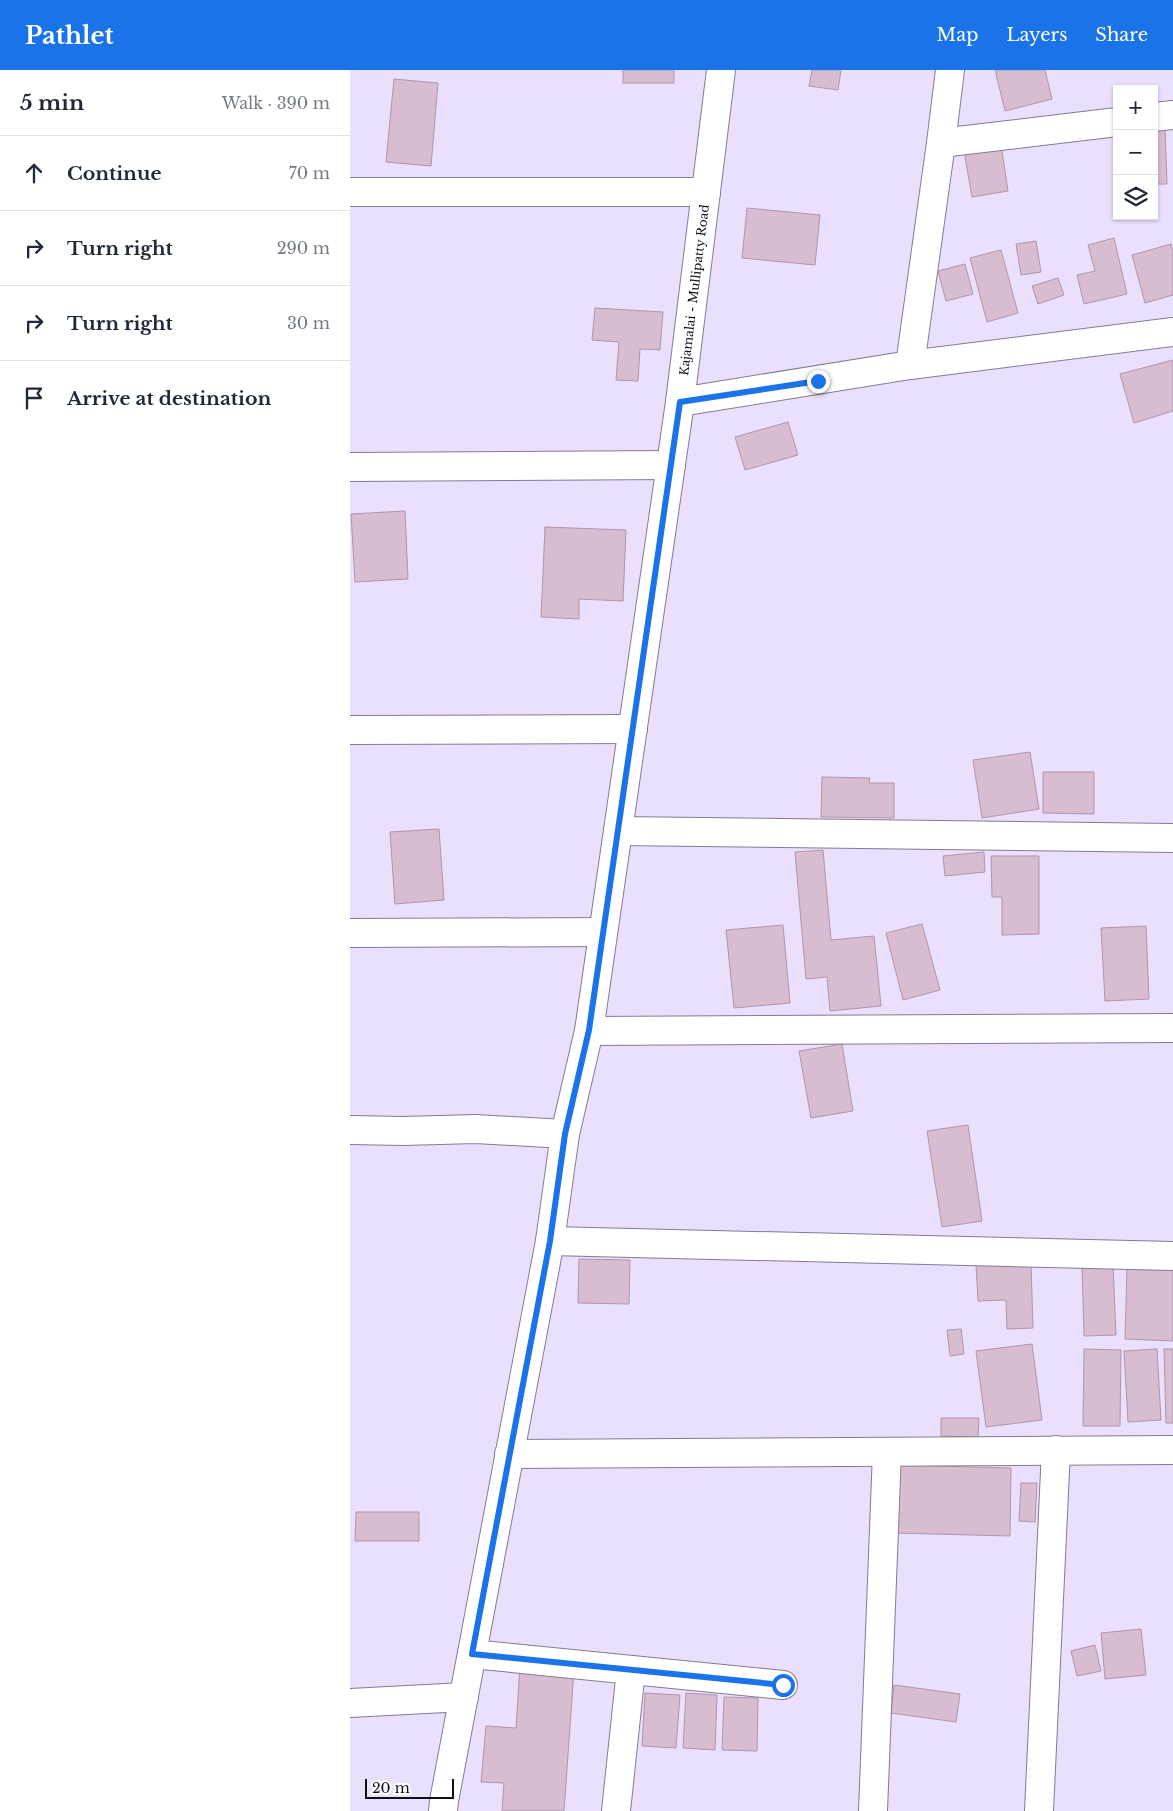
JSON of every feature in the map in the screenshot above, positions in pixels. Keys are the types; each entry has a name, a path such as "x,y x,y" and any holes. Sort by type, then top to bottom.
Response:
{"street":[{"name":"Kajamalai - Mullipatty Road","path":"443,1811 550,1241 565,1134 589,1030 680,402 721,70"},
{"path":"910,365 950,70"},
{"path":"1158,117 1173,115"},
{"path":"941,143 1113,122"},
{"path":"350,192 706,192"},
{"path":"680,402 910,365 1173,332"},
{"path":"350,467 671,465"},
{"path":"350,730 633,729"},
{"path":"618,831 1173,838"},
{"path":"350,933 603,932"},
{"path":"589,1030 1173,1028"},
{"path":"350,1130 476,1129 565,1134"},
{"path":"550,1241 1173,1256"},
{"path":"1039,1811 1056,1450"},
{"path":"509,1454 1173,1450"},
{"path":"873,1811 887,1452"},
{"path":"472,1654 783,1685"},
{"path":"616,1811 631,1670"},
{"path":"350,1703 464,1697"}],"building":[{"path":"623,70 674,70 674,83 623,83"},
{"path":"812,70 841,70 838,90 809,86"},
{"path":"995,70 1045,70 1052,99 1005,111"},
{"path":"394,79 438,83 431,166 386,162"},
{"path":"1158,128 1165,128 1167,184 1158,184"},
{"path":"1001,145 1008,191 972,197 964,151"},
{"path":"747,208 820,215 815,265 742,258"},
{"path":"1114,238 1127,294 1084,304 1077,275 1095,271 1088,245"},
{"path":"1036,241 1041,272 1021,275 1016,244"},
{"path":"1171,244 1173,251 1173,295 1145,303 1132,255"},
{"path":"1001,250 1018,313 987,322 970,258"},
{"path":"965,264 973,294 946,301 938,271"},
{"path":"1058,278 1064,295 1038,304 1032,286"},
{"path":"595,308 663,312 660,350 640,349 638,381 616,380 619,342 592,340"},
{"path":"1173,360 1173,411 1134,423 1120,374"},
{"path":"788,422 798,455 745,470 735,437"},
{"path":"405,511 408,579 355,582 351,514"},
{"path":"545,527 626,530 623,601 579,599 579,619 541,617"},
{"path":"1030,752 1039,809 982,818 973,760"},
{"path":"1043,772 1094,772 1094,814 1043,813"},
{"path":"822,777 870,778 869,783 894,783 894,818 821,817"},
{"path":"439,829 444,900 395,904 390,832"},
{"path":"823,850 831,940 874,936 881,1006 830,1011 827,977 806,979 795,852"},
{"path":"984,852 985,872 945,876 943,856"},
{"path":"991,856 1039,856 1039,934 1002,935 1002,897 992,897"},
{"path":"922,924 940,990 903,1000 886,933"},
{"path":"783,925 790,1003 734,1008 726,930"},
{"path":"1146,926 1149,999 1105,1001 1101,928"},
{"path":"842,1044 853,1111 811,1118 799,1051"},
{"path":"968,1125 982,1221 942,1227 927,1131"},
{"path":"579,1259 630,1260 629,1304 578,1303"},
{"path":"1031,1264 1033,1328 1007,1329 1006,1300 978,1301 976,1265"},
{"path":"1113,1264 1116,1335 1084,1336 1082,1265"},
{"path":"1127,1269 1173,1270 1173,1341 1125,1339"},
{"path":"961,1329 964,1354 950,1356 947,1330"},
{"path":"1032,1344 1042,1420 986,1427 976,1351"},
{"path":"1084,1349 1121,1350 1120,1426 1083,1426"},
{"path":"1157,1349 1161,1420 1128,1422 1124,1351"},
{"path":"1164,1349 1173,1349 1173,1423 1166,1423"},
{"path":"941,1418 979,1418 978,1437 941,1436"},
{"path":"897,1465 1011,1468 1010,1536 895,1533"},
{"path":"1021,1483 1037,1483 1035,1522 1019,1521"},
{"path":"356,1512 419,1512 419,1541 355,1541"},
{"path":"1141,1629 1146,1675 1105,1679 1101,1633"},
{"path":"1095,1645 1101,1671 1077,1676 1071,1651"},
{"path":"520,1666 574,1670 564,1811 502,1811 504,1783 481,1782 486,1726 516,1728"},
{"path":"894,1685 960,1694 956,1722 891,1713"},
{"path":"645,1693 680,1695 676,1748 642,1746"},
{"path":"686,1693 717,1695 715,1750 683,1748"},
{"path":"724,1697 758,1698 757,1751 722,1750"}],"route":[{"path":"783,1685 472,1654 550,1241 565,1134 589,1030 680,402 818,381"}]}
